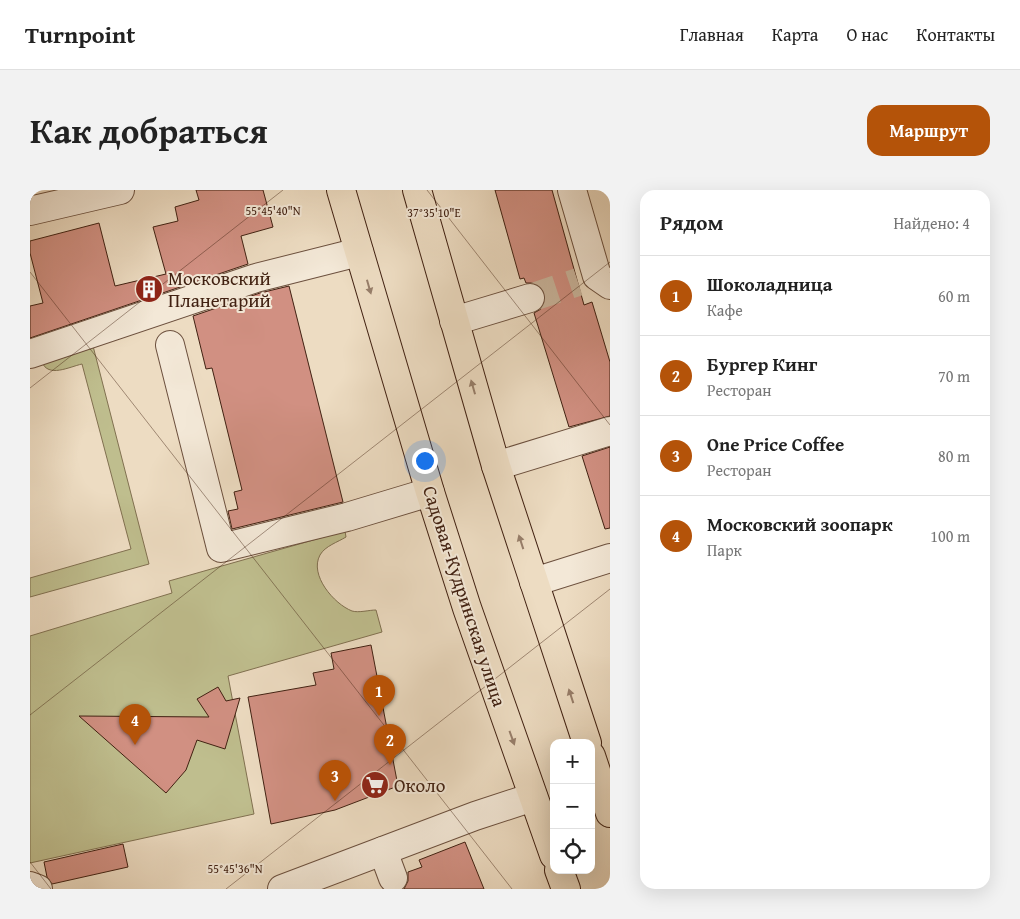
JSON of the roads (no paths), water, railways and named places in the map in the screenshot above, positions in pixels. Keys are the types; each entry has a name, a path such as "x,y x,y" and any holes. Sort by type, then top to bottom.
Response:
{"main road":[{"name":"Садовая-Кудринская улица","path":"341,190 430,492 467,608 550,844"},
{"path":"417,190 496,466 586,739"},
{"path":"595,768 610,813"},
{"path":"560,874 566,889"}],"lane":[{"path":"30,211 120,190"},
{"path":"572,190 595,281"},
{"path":"30,354 256,278 359,252"},
{"path":"454,321 530,298"},
{"path":"170,345 221,548 347,517 430,492"},
{"path":"496,466 610,431"},
{"path":"534,582 610,558"},
{"path":"282,889 475,816 533,797"},
{"path":"383,851 393,878"},
{"path":"30,886 38,889"}],"tunnel":[{"path":"530,298 578,282"}],"place":[{"name":"Московский Планетарий","path":"149,289"},
{"name":"Шоколадница","path":"379,716"},
{"name":"Московский зоопарк","path":"135,745"},
{"name":"Бургер Кинг","path":"390,765"},
{"name":"Около","path":"375,785"},
{"name":"One Price Coffee","path":"335,801"}]}
